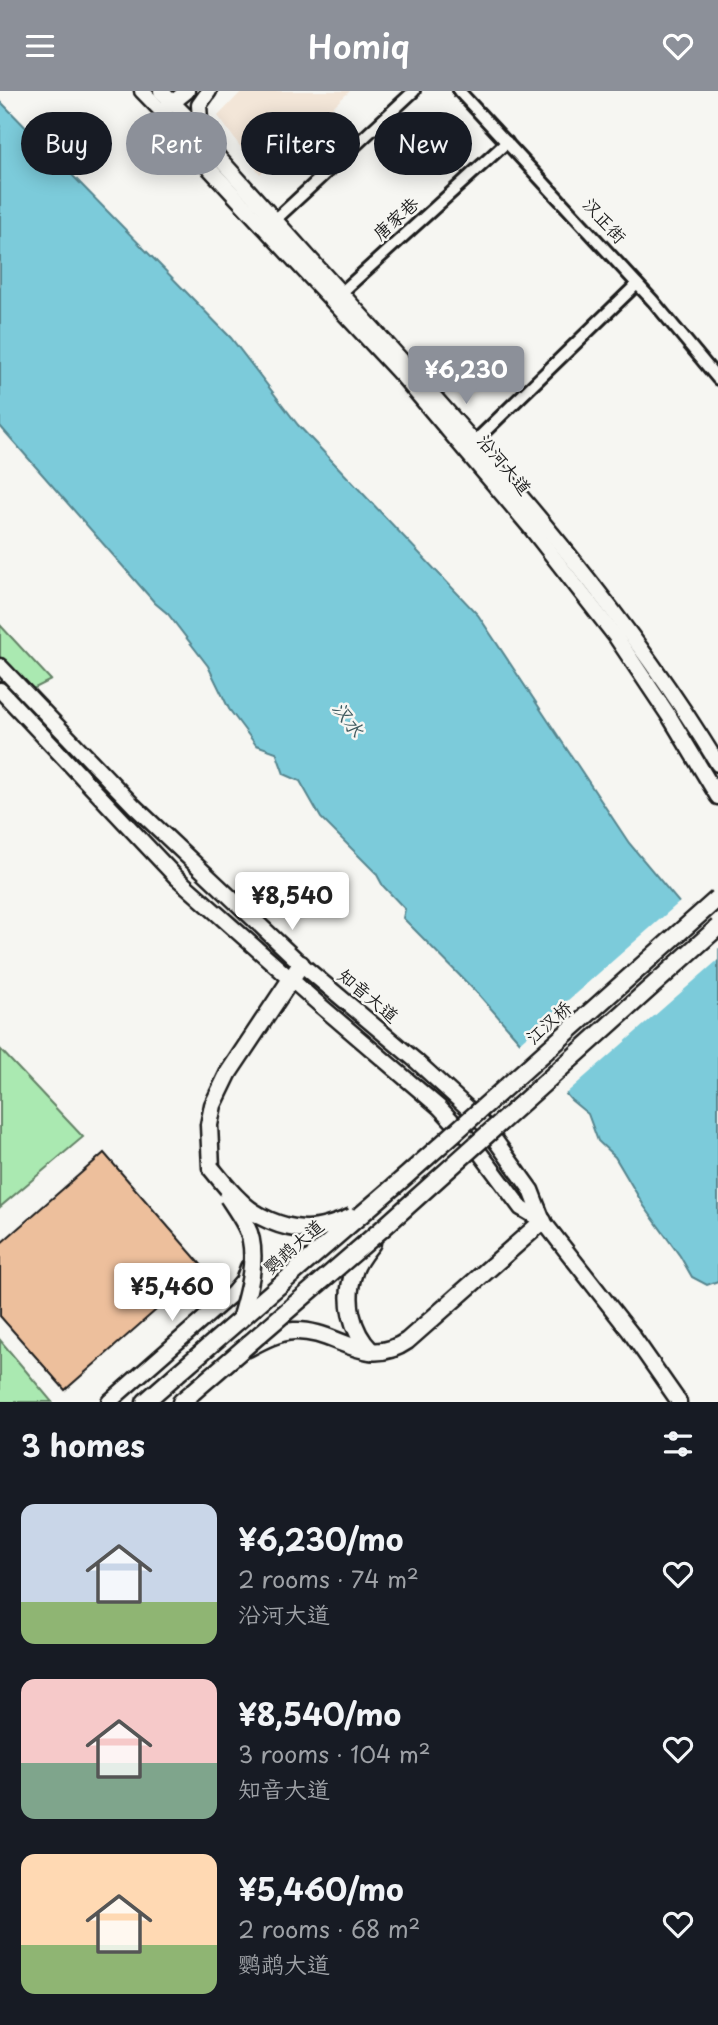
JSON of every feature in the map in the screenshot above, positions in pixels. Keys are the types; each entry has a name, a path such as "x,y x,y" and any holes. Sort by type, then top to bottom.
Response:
{"main road":[{"name":"沿河大道","path":"142,91 172,112"},
{"name":"沿河大道","path":"161,91 167,107"},
{"path":"167,107 187,91"},
{"path":"186,112 208,91"},
{"path":"200,112 200,105 208,91"},
{"name":"沿河大道","path":"227,167 474,442 568,553 644,650 682,704 718,764"},
{"name":"沿河大道","path":"216,175 405,379 530,527 616,637 671,719 718,797"},
{"name":"知音大道","path":"0,666 134,806 301,964 435,1077 471,1111 531,1189 542,1221"},
{"name":"知音大道","path":"0,690 176,877 439,1107 471,1140 522,1208 542,1221 630,1332 679,1402"},
{"name":"江汉桥","path":"406,1176 718,898"},
{"path":"187,1397 382,1229 718,927"},
{"path":"240,1320 248,1293 252,1256 248,1228 211,1168 209,1125 213,1105 229,1072 301,964"},
{"path":"211,1168 241,1203 262,1217 282,1225 306,1229 328,1225 364,1212"},
{"name":"鹦鹉大道","path":"145,1402 406,1176"},
{"path":"243,1350 271,1336 294,1331 318,1334 362,1351 396,1349 542,1221"},
{"path":"371,1351 355,1331 350,1309 351,1286 361,1257 382,1229"},
{"path":"109,1402 233,1293 243,1281 252,1256"}],"street":[{"path":"275,220 414,91"},
{"name":"汉正街","path":"459,91 637,284 718,379"},
{"name":"唐家巷","path":"341,293 506,142"},
{"path":"474,442 637,284"}],"shaded area":[{"path":"242,91 350,91 327,112 241,112 241,148 227,128 227,112 222,112"}],"green space":[{"path":"0,625 51,680 31,690 0,662"},
{"path":"0,1049 83,1137 0,1207"},
{"path":"0,1340 52,1402 0,1402"}],"water":[{"name":"汉水","path":"0,101 21,123 21,175 72,175 231,338 298,425 478,615 629,843 718,949 718,1281 707,1285 692,1277 615,1157 598,1141 588,1114 571,1100 480,996 403,918 405,909 383,886 376,873 321,818 300,781 284,774 276,752 256,745 229,709 208,666 168,614 155,603 0,426"}],"pier":[{"path":"682,900 718,944 718,960 563,1096 518,1044"}],"building":[{"path":"104,1153 204,1268 65,1390 0,1316 0,1244"}]}
